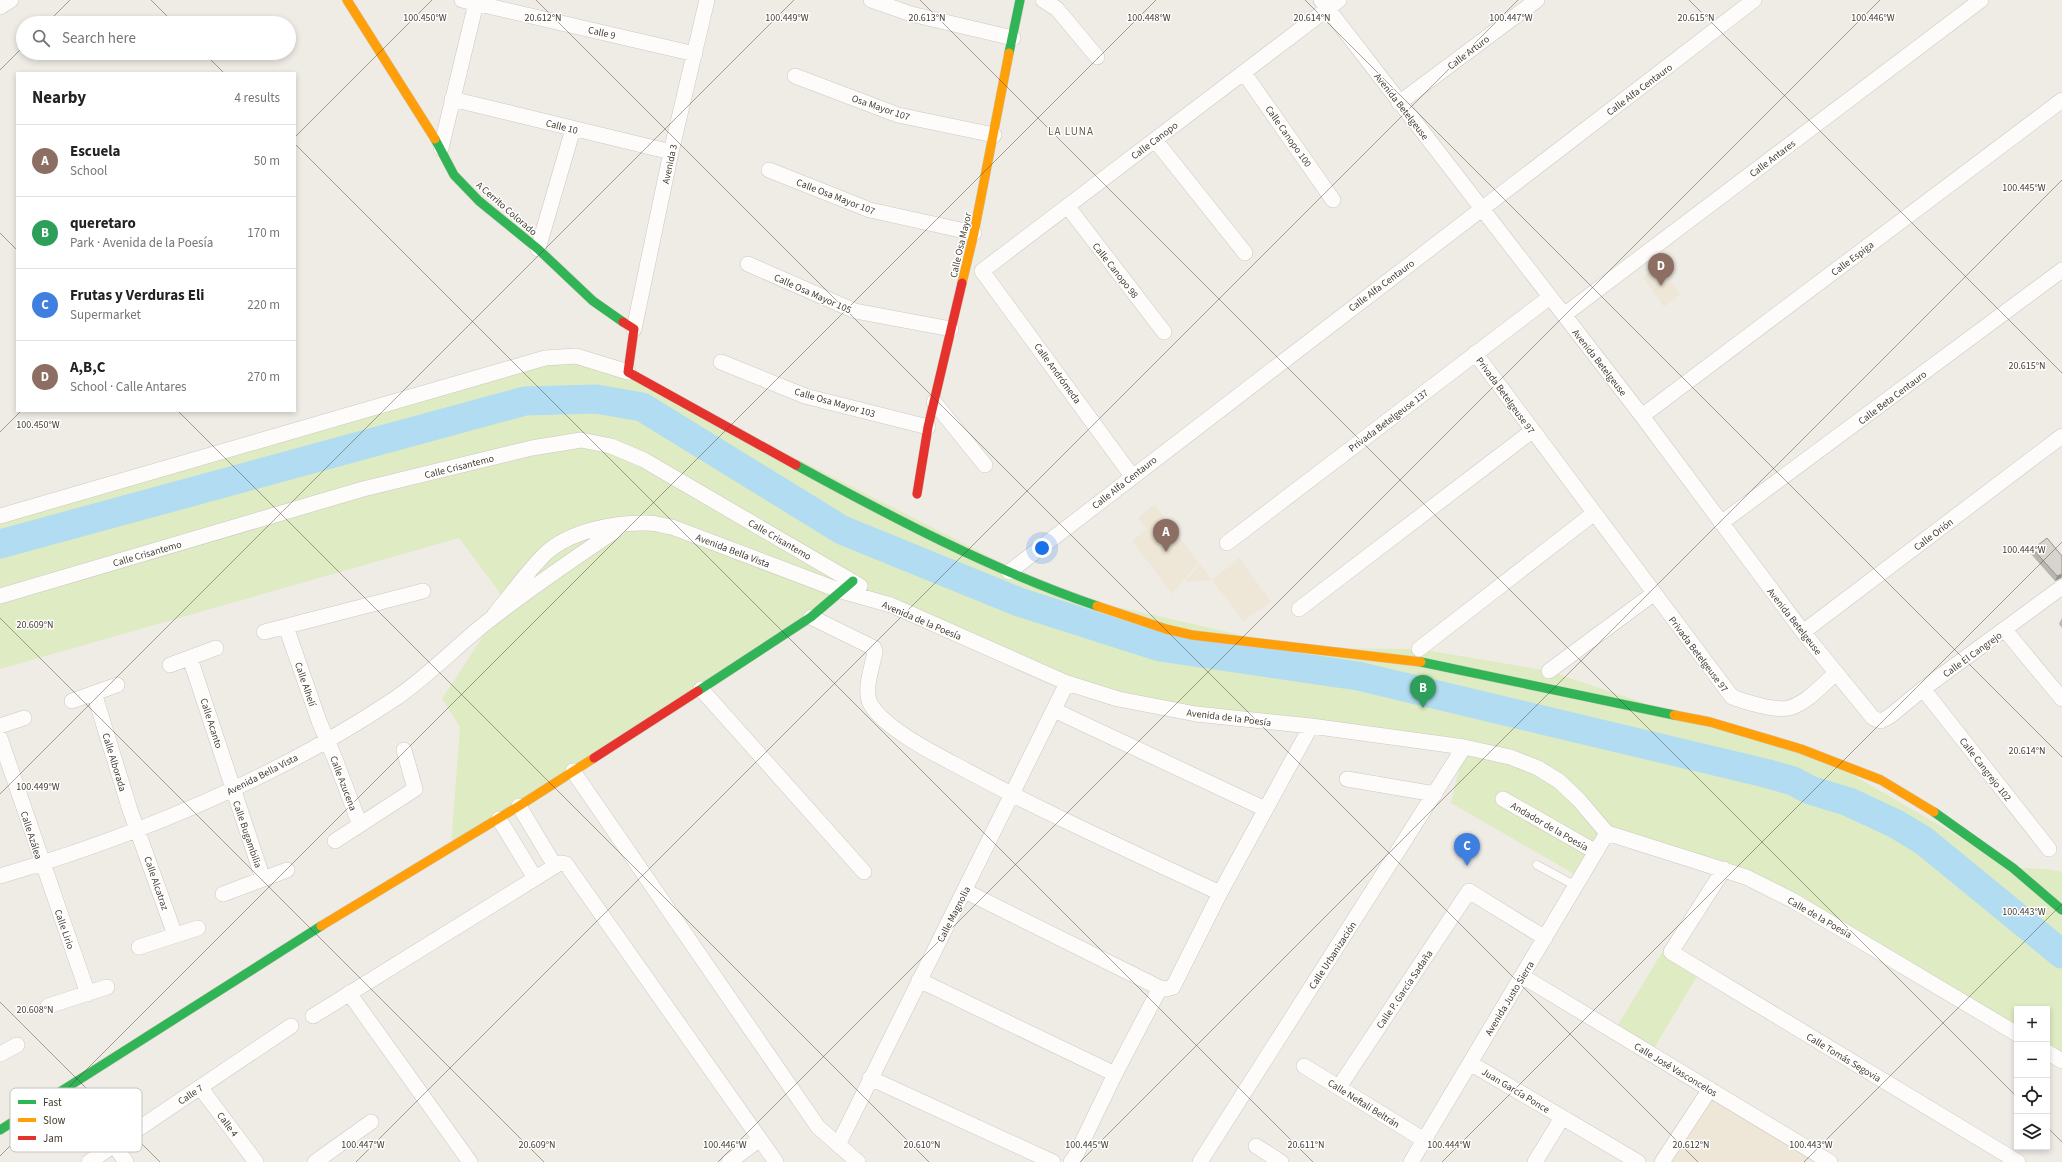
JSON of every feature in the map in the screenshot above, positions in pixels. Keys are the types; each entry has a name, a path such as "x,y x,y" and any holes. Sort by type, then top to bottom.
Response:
{"main road":[{"name":"A Cerrito Colorado","path":"348,0 441,148 454,175 479,201 538,249 593,301 634,329"},
{"name":"Calle Osa Mayor","path":"918,494 928,427 967,266 1020,0"},
{"path":"634,329 628,372 876,509 1009,572 1065,595 1179,632 1298,648 1407,659 1710,722 1802,749 1880,780 1948,821 2013,868 2062,910"},
{"path":"66,1088 327,922 520,806 782,637 811,617 853,581"},
{"path":"0,1130 10,1124"}],"street":[{"path":"0,7 11,0"},
{"name":"Avenida 3","path":"634,329 671,152 707,0"},
{"path":"871,0 911,14 1013,38"},
{"path":"1043,0 1057,9 1097,58"},
{"name":"Calle Arturo","path":"1399,103 1536,0"},
{"name":"Calle Alfa Centauro","path":"1009,572 1132,476 1754,0"},
{"name":"Calle Antares","path":"1564,315 1981,0"},
{"path":"441,148 452,99 469,1"},
{"name":"Calle 9","path":"469,1 695,54"},
{"name":"Avenida Betelgeuse","path":"1329,3 1399,103 1642,416 1803,632 1869,715 1881,721"},
{"name":"Calle Canopo","path":"982,271 1244,73 1329,3"},
{"name":"Calle Canopo 100","path":"1244,73 1333,200"},
{"name":"Osa Mayor 107","path":"794,76 898,115 994,135"},
{"name":"Calle 10","path":"452,99 671,152"},
{"name":"Calle Espiga","path":"1642,416 2062,100"},
{"path":"538,249 573,129"},
{"path":"1154,140 1245,253"},
{"name":"Calle Osa Mayor 107","path":"770,170 870,210 974,233"},
{"name":"Calle Canopo 98","path":"1068,207 1164,332"},
{"name":"Calle Osa Mayor 105","path":"748,264 855,311 951,329"},
{"path":"967,266 982,271"},
{"name":"Calle Beta Centauro","path":"1721,523 2062,270"},
{"name":"Calle Andrómeda","path":"982,271 1132,476"},
{"name":"Privada Betelgeuse 137","path":"1227,543 1550,297"},
{"name":"Privada Betelgeuse 97","path":"1475,353 1593,514 1732,697 1752,704 1787,708 1802,702 1836,673"},
{"path":"0,516 545,358 576,356 628,372"},
{"name":"Calle Osa Mayor 103","path":"721,362 805,396 928,427"},
{"path":"934,402 985,465"},
{"path":"1299,609 1532,431"},
{"name":"Calle Orión","path":"1803,632 2062,436"},
{"name":"Calle Crisantemo","path":"0,596 363,490 532,448 581,440 611,446 644,460 853,581 891,605"},
{"path":"1418,649 1593,514"},
{"name":"Avenida Bella Vista","path":"494,616 546,554 564,539 594,529 648,523 672,527 841,591"},
{"name":"Avenida Bella Vista","path":"0,876 42,864 138,830 233,790 327,741 397,697 494,616 622,526"},
{"name":"Calle El Cangrejo","path":"1881,721 1890,716 1923,689 2005,630 2062,586"},
{"path":"264,632 423,591"},
{"name":"Avenida de la Poesía","path":"841,591 891,605 1067,683 1118,699 1196,714 1311,726 1464,747 1510,757 1538,768 1559,781 1579,800 1607,833"},
{"path":"1549,671 1653,594"},
{"path":"811,617 874,648 875,652 867,695 871,705 882,718 920,746 1012,796 1220,893"},
{"name":"Calle Alhelí","path":"286,627 327,741"},
{"path":"2005,630 2062,699"},
{"path":"170,665 216,648"},
{"name":"Calle Acanto","path":"190,658 233,790"},
{"name":"Calle Magnolia","path":"838,1145 1067,683"},
{"path":"72,701 117,685"},
{"path":"701,689 864,872"},
{"name":"Calle Cangrejo 102","path":"1923,689 2049,850"},
{"name":"Calle Alborada","path":"94,693 138,830"},
{"path":"1054,710 1265,809"},
{"path":"0,726 24,718"},
{"path":"965,891 1160,988 1166,989 1173,987 1178,980 1220,893 1311,726"},
{"name":"Calle Azálea","path":"0,738 42,864"},
{"name":"Calle Azucena","path":"327,741 360,825"},
{"name":"Calle Urbanización","path":"1200,1162 1464,747"},
{"path":"335,841 415,789 404,750"},
{"path":"573,771 818,1126 858,1162"},
{"path":"1346,779 1435,794"},
{"name":"Calle Bugambilia","path":"233,790 264,879"},
{"name":"Andador de la Poesía","path":"1503,799 1596,852"},
{"path":"520,806 555,866"},
{"path":"499,819 535,878"},
{"name":"Calle Alcatraz","path":"138,830 175,935"},
{"name":"Avenida Justo Sierra","path":"1411,1162 1607,833"},
{"name":"Calle de la Poesía","path":"1607,833 1746,877 1792,900 2014,1032"},
{"path":"313,1016 535,878 560,863 566,864 572,869 776,1162"},
{"name":"Calle Lirio","path":"42,864 88,994"},
{"path":"223,894 287,870"},
{"name":"Calle Tomás Segovia","path":"1724,870 1671,952 2018,1162"},
{"name":"Calle P. García Sadaña","path":"1339,1087 1469,891 1545,938"},
{"path":"139,947 198,928"},
{"name":"Calle José Vasconcelos","path":"1522,976 1830,1162"},
{"path":"919,980 1115,1074"},
{"path":"48,1006 107,987"},
{"path":"1071,1162 1075,1157 1115,1074 1160,988"},
{"path":"349,993 470,1162"},
{"name":"Calle 7","path":"142,1126 291,1026"},
{"path":"0,1053 17,1045"},
{"path":"2050,1054 2062,1061"},
{"name":"Juan García Ponce","path":"1470,1063 1638,1162"},
{"name":"Calle Neftalí Beltrán","path":"1304,1066 1424,1140"},
{"path":"870,1078 1053,1162"},
{"name":"Calle 4","path":"200,1087 256,1162"},
{"path":"1662,1162 1710,1089"},
{"path":"1535,1162 1562,1118"},
{"path":"315,1162 371,1122"},
{"path":"729,1162 760,1139"},
{"path":"1256,1146 1281,1162"},
{"name":"Calle 7","path":"89,1162 104,1152"},
{"path":"119,1152 126,1162"}],"lane":[{"path":"1537,865 1576,886"}],"shaded area":[{"path":"1659,266 1680,294 1664,307 1643,277"},
{"path":"1154,504 1212,580 1184,582 1199,566 1198,563 1172,594 1132,541 1147,529 1138,518"},
{"path":"1239,558 1271,602 1243,621 1212,580"},
{"path":"1706,1093 1808,1157 1805,1162 1662,1162"}],"green space":[{"path":"576,356 640,379 1065,595 1298,648 1419,649 1549,671 1686,717 1827,760 2013,868 2047,869 2062,872 2062,1061 2050,1054 2050,1006 2014,1006 2014,1032 1792,900 1607,833 1581,878 1451,803 1464,748 1239,718 1067,683 841,591 451,847 460,727 442,699 506,601 459,538 0,669 0,516"},
{"path":"1663,951 1699,973 1653,1050 1616,1028"}],"building":[{"path":"2047,538 2062,556 2062,574 2057,576 2033,549"}],"waterway":[{"path":"0,544 525,401 596,399 642,407 842,530 1019,602 1160,647 1358,676 1765,773 1793,781 1810,790 1849,802 1896,824 1924,841 2062,954"}],"traffic: fast":[{"path":"1009,53 1020,0"},
{"path":"435,139 454,175 479,201 538,249 593,301 623,322"},
{"path":"796,465 869,504 981,560 1058,592 1097,606"},
{"path":"698,691 811,617 853,581"},
{"path":"1421,662 1674,715"},
{"path":"1934,812 2013,868 2062,910"},
{"path":"66,1088 321,926"},
{"path":"0,1130 10,1124"}],"traffic: slow":[{"path":"347,0 435,139"},
{"path":"962,283 974,233 1009,53"},
{"path":"1097,606 1166,629 1192,635 1421,662"},
{"path":"1674,715 1710,722 1801,749 1881,780 1934,812"},
{"path":"321,926 519,806 594,758"}],"traffic: jam":[{"path":"917,494 928,427 962,283"},
{"path":"623,322 634,329 628,372 796,465"},
{"path":"594,758 698,691"}],"place":[{"name":"A,B,C","path":"1661,286"},
{"name":"Escuela","path":"1166,552"},
{"name":"queretaro","path":"1423,708"},
{"name":"Frutas y Verduras Eli","path":"1467,866"}],"district":[{"name":"LA LUNA","path":"1071,131"}]}
